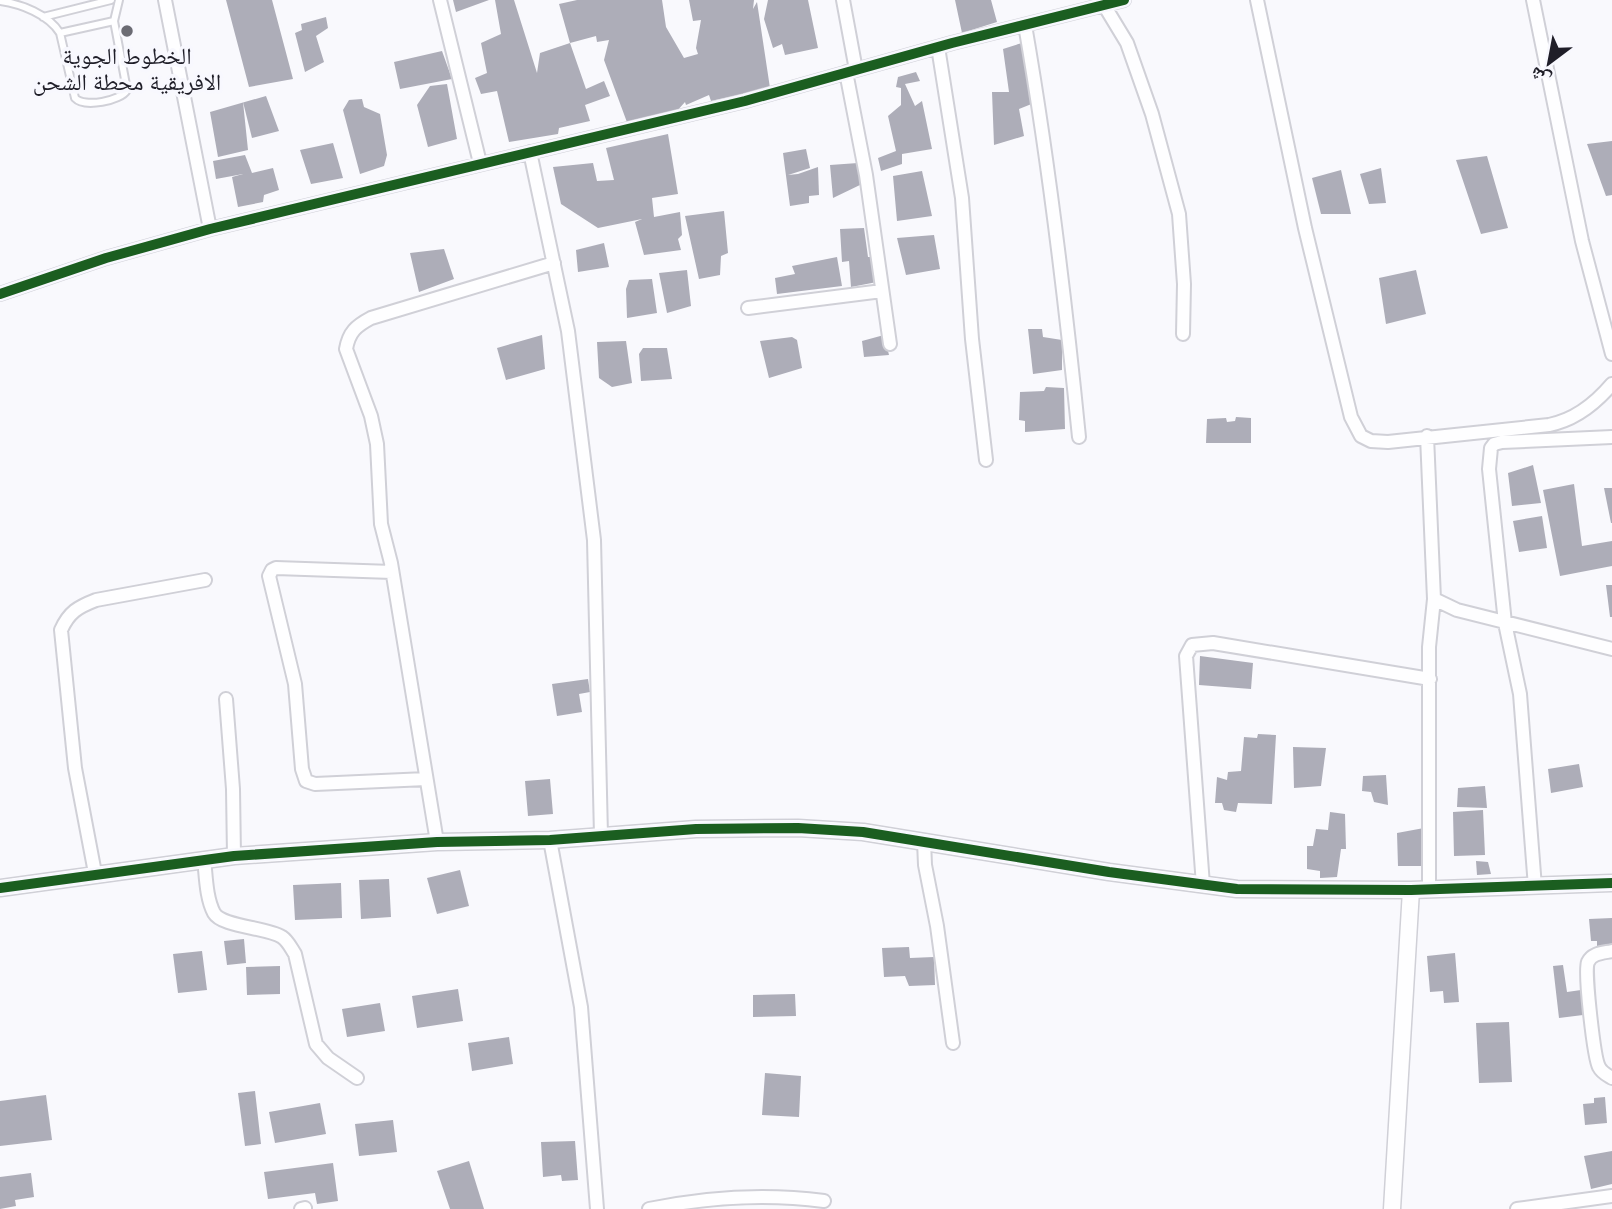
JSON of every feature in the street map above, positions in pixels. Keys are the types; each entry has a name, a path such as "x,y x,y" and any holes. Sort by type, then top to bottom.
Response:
{"street":[{"path":"165,0 209,229"},
{"path":"440,0 480,163"},
{"path":"844,0 851,71 890,344"},
{"path":"0,295 106,258 209,229 745,101 938,47 1124,0"},
{"path":"1257,0 1305,228 1351,417 1361,436 1371,441 1388,442 1549,425 1578,416 1612,384"},
{"path":"1533,0 1582,241 1612,354"},
{"path":"1104,5 1127,43 1148,102 1179,214 1184,284 1183,334"},
{"path":"1025,25 1046,145 1060,251 1079,437"},
{"path":"938,47 962,198 972,339 986,460"},
{"path":"530,152 568,331 594,540 601,835"},
{"path":"436,842 393,572 381,524 377,443 371,416 346,349 348,339 353,330 371,318 554,263"},
{"path":"748,308 882,290"},
{"path":"1427,436 1434,599 1429,647 1429,890"},
{"path":"1535,887 1520,694 1505,623 1489,469 1491,448 1502,442 1612,437"},
{"path":"393,572 276,568 269,576 295,684 302,769 306,781 316,784 426,779"},
{"path":"95,873 75,768 61,630 67,616 96,600 205,580"},
{"path":"1434,599 1457,611 1612,649"},
{"path":"1203,885 1186,656 1192,645 1201,642 1213,643 1430,679"},
{"path":"226,699 233,789 234,856"},
{"path":"0,888 234,856 436,842 550,840 696,829 798,828 863,832 1203,885 1298,891 1429,890 1612,883"},
{"path":"550,840 581,1007 597,1209"},
{"path":"924,841 925,865 937,926 953,1043"},
{"path":"204,859 208,892 215,915 220,920 282,937 289,944 295,954 316,1044 328,1058 357,1078"},
{"path":"1392,1209 1411,890"},
{"path":"1612,951 1594,955 1590,959 1586,975 1599,1067 1612,1078"},
{"path":"649,1209 690,1201 750,1196 824,1201"},
{"path":"1517,1209 1612,1196"}],"lane":[{"path":"43,17 111,0"},
{"path":"0,1 43,17 56,27 60,33 77,101 85,104 120,98 125,93 127,86 114,20 119,0"},
{"path":"60,33 114,20"}],"building":[{"path":"226,0 272,0 293,79 249,87"},
{"path":"453,0 489,0 456,12"},
{"path":"495,0 514,0 537,73 540,53 570,43 586,89 604,81 610,96 585,105 590,121 559,128 558,134 509,142 497,91 481,94 475,78 487,73 481,43 501,34"},
{"path":"577,0 662,0 666,27 684,58 698,54 696,48 701,20 693,21 689,0 754,0 753,9 757,2 770,88 711,101 709,95 686,105 685,102 676,112 628,125 604,60 609,40 597,42 596,36 570,43 559,4"},
{"path":"768,0 808,0 818,48 785,55 782,44 773,48 764,19"},
{"path":"955,0 991,0 997,22 962,33"},
{"path":"326,17 328,28 316,36 324,62 305,72 295,33 302,30 301,24"},
{"path":"1025,42 1034,103 1019,109 1024,136 994,145 992,92 1009,92 1003,49"},
{"path":"442,51 452,79 400,89 394,62"},
{"path":"916,72 920,81 905,84 915,106 922,101 932,149 902,154 902,164 881,171 878,158 896,151 888,116 901,105 901,88 896,87 898,77"},
{"path":"447,84 457,139 428,147 417,105 430,86"},
{"path":"266,96 279,131 252,138 243,103"},
{"path":"362,99 364,107 380,114 387,155 384,166 360,174 343,110 349,100"},
{"path":"243,103 248,150 218,157 210,112"},
{"path":"668,134 678,194 652,198 654,217 680,212 682,235 678,239 681,250 644,255 635,222 642,219 598,228 561,204 553,167 593,163 597,181 614,180 606,148"},
{"path":"1612,141 1612,195 1606,196 1587,144"},
{"path":"333,143 343,178 311,184 300,150"},
{"path":"806,149 810,168 788,175 818,167 819,195 809,196 809,203 790,206 783,153"},
{"path":"245,155 252,173 273,168 279,190 264,195 263,202 238,207 232,177 243,174 216,179 213,161"},
{"path":"1487,156 1508,228 1481,234 1456,160"},
{"path":"858,163 862,184 833,198 830,165"},
{"path":"1381,168 1386,203 1369,204 1360,174"},
{"path":"1341,170 1351,214 1321,214 1312,178"},
{"path":"922,171 932,216 897,221 893,176"},
{"path":"724,211 728,253 721,256 720,275 699,279 685,216"},
{"path":"864,228 868,257 872,257 877,282 851,287 849,261 842,262 840,229"},
{"path":"934,235 940,269 906,275 897,238"},
{"path":"604,243 609,267 578,272 576,250"},
{"path":"444,249 454,279 419,292 410,253"},
{"path":"837,257 842,286 777,294 775,278 795,274 792,266"},
{"path":"687,270 691,306 667,313 659,273"},
{"path":"1416,270 1426,314 1386,324 1379,278"},
{"path":"652,279 657,313 627,318 626,289 629,280"},
{"path":"1028,329 1042,329 1043,337 1062,340 1062,370 1033,374"},
{"path":"542,335 545,369 506,380 497,348"},
{"path":"884,335 889,355 864,357 862,341"},
{"path":"792,337 797,340 802,368 769,378 760,341"},
{"path":"626,341 632,383 612,387 599,378 597,342"},
{"path":"643,348 667,348 672,379 641,381 639,354"},
{"path":"1046,387 1064,388 1065,429 1025,432 1025,421 1019,420 1020,392 1044,391"},
{"path":"1236,417 1251,418 1251,443 1206,443 1207,419 1226,418 1227,422 1235,421"},
{"path":"1533,465 1541,503 1512,506 1508,473"},
{"path":"1574,484 1582,546 1612,541 1612,566 1560,576 1543,490"},
{"path":"1604,488 1612,488 1612,523 1611,523"},
{"path":"1542,516 1547,548 1519,552 1513,521"},
{"path":"1606,585 1612,585 1612,617 1610,617"},
{"path":"1200,656 1253,663 1251,689 1199,685"},
{"path":"588,679 590,692 579,694 582,712 557,716 552,684"},
{"path":"1258,734 1276,735 1272,804 1238,803 1236,812 1224,810 1222,803 1215,803 1217,777 1227,780 1228,772 1241,771 1244,737 1257,738"},
{"path":"1293,747 1326,748 1321,786 1294,788"},
{"path":"1579,764 1583,787 1551,793 1548,769"},
{"path":"1386,775 1388,805 1374,802 1371,792 1362,791 1363,776"},
{"path":"550,779 553,814 528,816 525,781"},
{"path":"1485,786 1487,808 1457,807 1458,788"},
{"path":"1483,810 1485,855 1454,856 1453,812"},
{"path":"1330,812 1345,814 1346,849 1341,849 1337,877 1320,878 1320,871 1307,869 1307,846 1313,846 1316,829 1328,830"},
{"path":"1424,828 1423,866 1398,866 1397,833"},
{"path":"1476,861 1488,862 1491,874 1477,875"},
{"path":"460,870 469,906 437,914 427,878"},
{"path":"389,879 391,917 361,919 359,880"},
{"path":"341,883 342,918 295,920 293,885"},
{"path":"1612,918 1612,945 1597,946 1597,941 1591,941 1589,919"},
{"path":"244,939 246,963 227,965 224,941"},
{"path":"909,947 910,958 934,957 935,985 909,986 905,976 884,977 882,948"},
{"path":"202,951 207,990 178,993 173,954"},
{"path":"1455,953 1459,1002 1444,1003 1443,991 1430,992 1427,956"},
{"path":"1563,965 1567,992 1581,990 1583,1015 1559,1018 1553,966"},
{"path":"280,966 280,994 247,995 246,967"},
{"path":"458,989 463,1021 417,1028 412,996"},
{"path":"795,994 796,1016 753,1017 753,995"},
{"path":"380,1003 385,1031 347,1037 342,1009"},
{"path":"1509,1022 1512,1082 1479,1083 1476,1023"},
{"path":"509,1037 513,1064 472,1071 468,1043"},
{"path":"765,1073 801,1076 799,1117 762,1115"},
{"path":"255,1091 261,1144 245,1146 238,1093"},
{"path":"46,1095 52,1140 0,1146 0,1101"},
{"path":"1605,1097 1607,1123 1585,1125 1583,1104 1594,1103 1594,1098"},
{"path":"320,1103 326,1134 275,1143 269,1112"},
{"path":"393,1120 397,1152 359,1156 355,1124"},
{"path":"575,1141 578,1180 562,1181 561,1175 543,1177 541,1142"},
{"path":"1612,1151 1612,1184 1591,1189 1584,1156"},
{"path":"469,1161 484,1209 450,1209 437,1171"},
{"path":"333,1163 338,1201 317,1204 315,1193 268,1199 264,1172"},
{"path":"31,1173 34,1197 15,1200 16,1206 0,1209 0,1177"}],"cycle path":[{"path":"0,294 106,258 210,229 745,101 952,43 1124,0"},
{"path":"0,888 234,856 437,842 550,840 696,829 798,828 863,832 1109,872 1237,889 1411,890 1612,883"}],"place":[{"name":"الخطوط الجوية الافريقية محطة الشحن","path":"127,31"}]}
